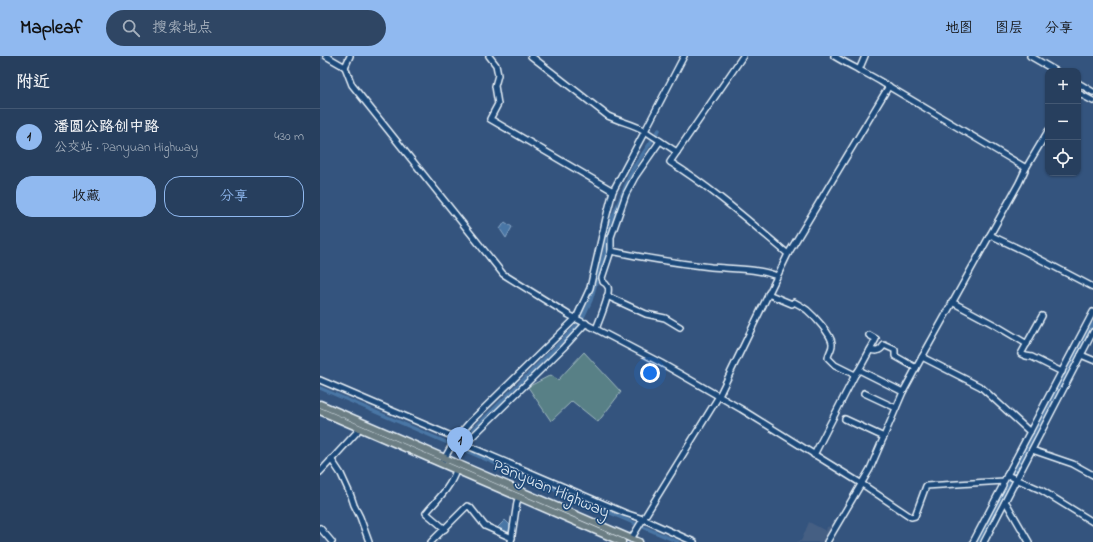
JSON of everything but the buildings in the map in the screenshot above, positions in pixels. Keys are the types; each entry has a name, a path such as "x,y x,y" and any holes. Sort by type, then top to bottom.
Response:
{"main road":[{"name":"Panyuan Highway","path":"320,404 443,461 456,470 622,542"},
{"name":"Panyuan Highway","path":"320,411 638,542"}],"street":[{"path":"326,56 345,67 352,85 503,274 576,319 596,328 719,396 913,517 915,516 926,486 1002,482"},
{"path":"345,67 350,56"},
{"path":"489,56 496,65 498,76 495,86 498,104 490,119 613,191"},
{"path":"531,56 608,116 622,122 636,125 677,152"},
{"path":"443,461 456,438 471,421 576,319 590,288 613,191 684,56"},
{"path":"743,56 670,162 709,189 788,254"},
{"path":"834,56 889,86 1026,168"},
{"path":"859,70 865,56"},
{"path":"1030,56 1051,68"},
{"path":"1081,85 1093,92"},
{"path":"630,538 719,396 788,254 889,86"},
{"path":"1081,95 1093,101"},
{"path":"827,542 870,469 903,392 1045,136"},
{"path":"596,328 607,296 608,287 603,282 602,278 611,251 611,237 626,194 635,177 660,141"},
{"path":"990,235 1093,287"},
{"path":"611,251 681,264 762,272 777,276"},
{"path":"768,294 792,304 794,302 808,311 822,326 831,340 832,348 828,354 828,358 855,376"},
{"path":"607,296 646,314 665,318 680,327"},
{"path":"952,302 995,325 1026,344"},
{"path":"973,542 1003,485 1002,482 1008,475 1093,312"},
{"path":"1042,316 1021,354 1032,356 1062,372"},
{"path":"585,323 563,348 467,442 468,446 694,542"},
{"path":"984,542 1093,332"},
{"path":"814,455 876,339 869,335"},
{"path":"870,350 880,350 884,345 895,350 896,356 916,368"},
{"path":"1081,355 1093,360"},
{"path":"922,358 981,387 1030,432"},
{"path":"859,370 903,392"},
{"path":"320,380 456,438"},
{"path":"864,393 896,408"},
{"path":"845,419 884,437"},
{"path":"320,472 359,428"},
{"path":"1032,450 1073,464 1093,475"},
{"path":"331,459 341,474 369,542"},
{"path":"444,528 426,513 449,486 454,478 456,470"},
{"path":"1008,475 1041,490 1093,522"},
{"path":"431,542 467,506 470,507 485,526 511,540 519,497"},
{"path":"1005,502 1029,542"},
{"path":"320,528 332,542"}],"shaded area":[{"path":"505,222 512,227 506,238 500,229"},
{"path":"505,520 510,525 509,534 497,528"},
{"path":"809,522 826,531 827,527 831,526 837,531 830,542 797,542 801,541"}],"green space":[{"path":"584,352 621,392 598,422 572,401 551,421 528,387 551,375 558,380"}],"waterway":[{"path":"457,446 577,326 583,317 591,300 605,251 609,226 632,170 659,130"},
{"path":"978,542 1093,324"},
{"path":"320,388 678,542"}],"place":[{"name":"潘圆公路创中路","path":"460,460"}]}
